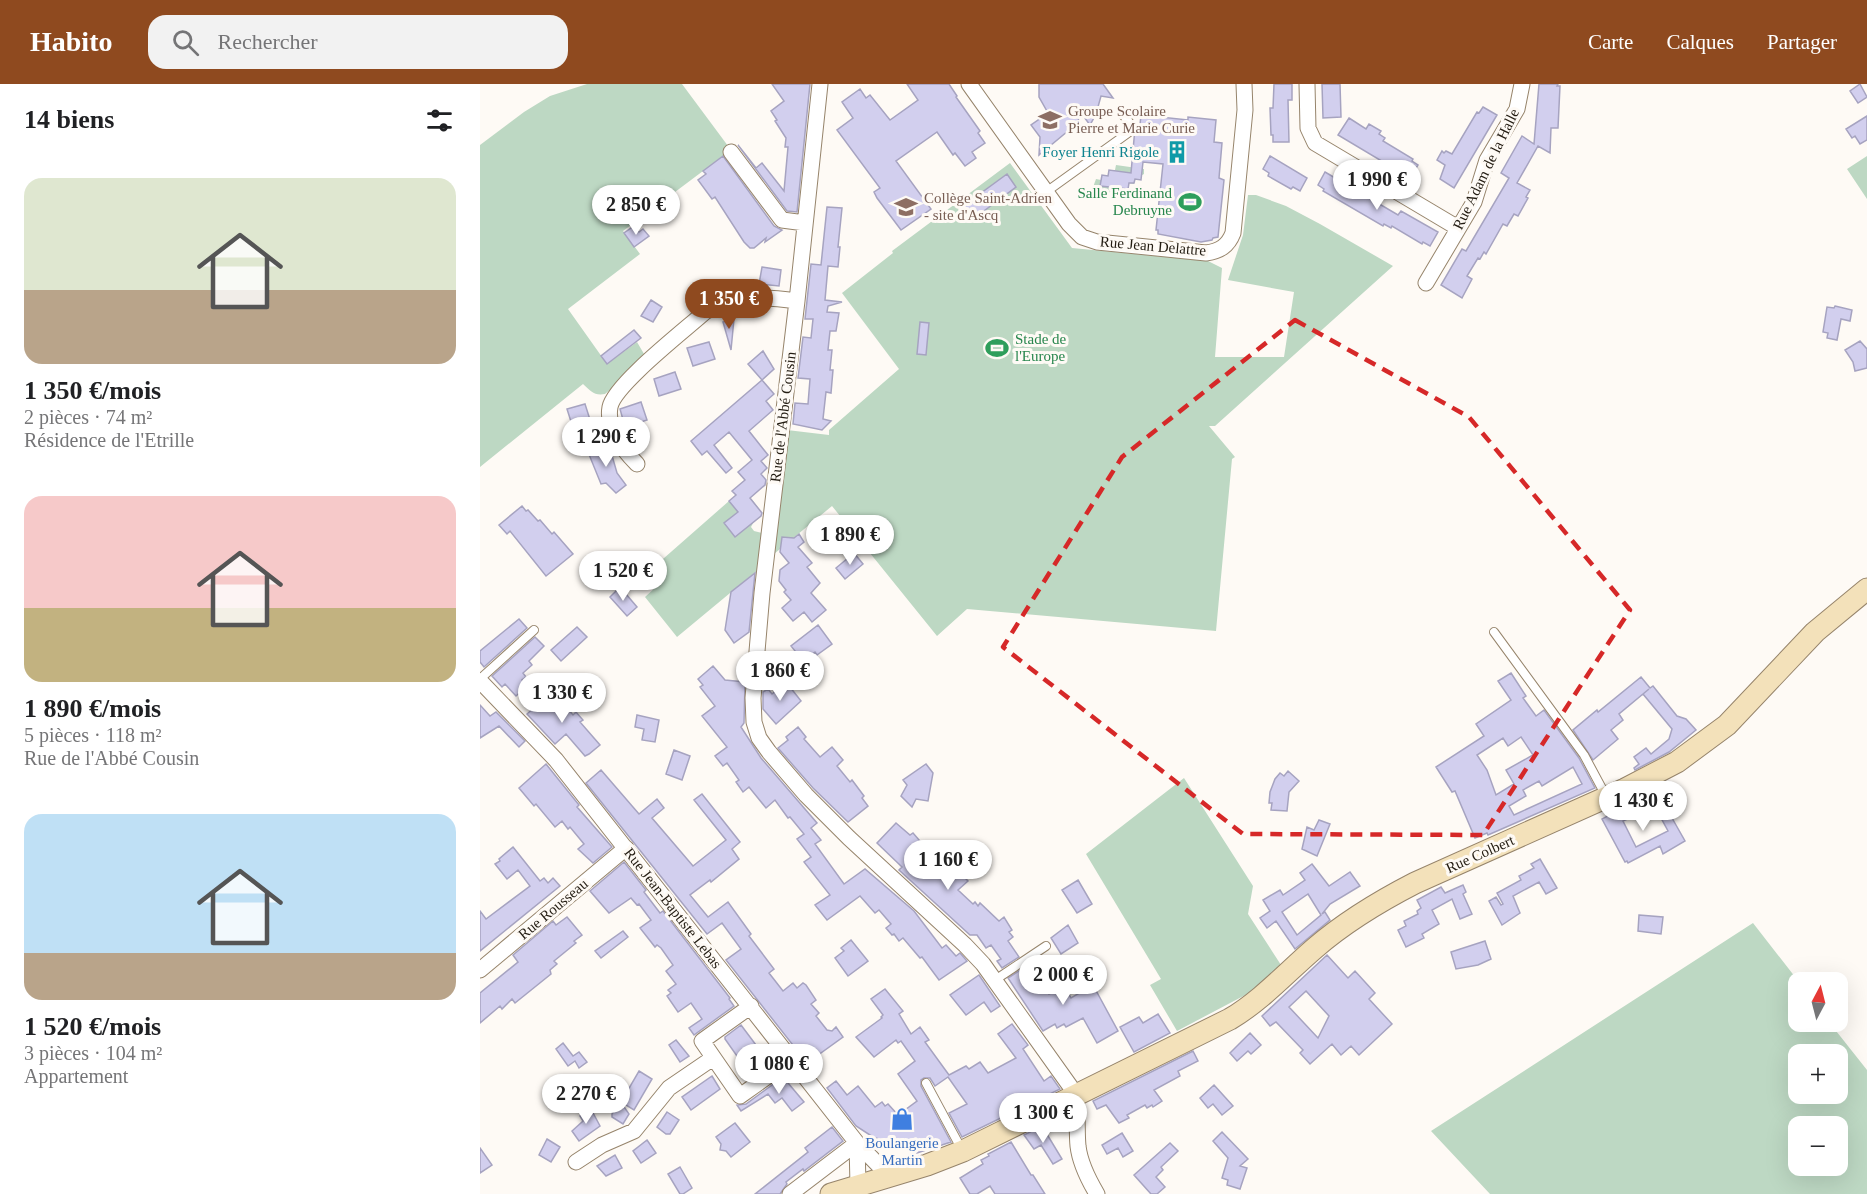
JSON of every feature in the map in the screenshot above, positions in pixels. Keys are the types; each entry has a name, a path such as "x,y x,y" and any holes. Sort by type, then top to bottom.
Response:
{"main road":[{"name":"Rue Colbert","path":"831,1194 938,1161 1075,1097 1241,1012 1317,946 1400,891 1663,771 1711,738 1744,709 1819,628 1867,589"}],"street":[{"name":"Rue de l'Abbé Cousin","path":"820,84 797,302 762,593 753,698 756,731 768,752 806,795 849,838 970,949 995,980 1070,1086 1075,1097"},
{"name":"Rue Jean Delattre","path":"969,84 1074,231 1089,240 1206,253 1221,249 1233,232 1245,110 1244,84"},
{"path":"1307,84 1308,128 1315,142 1458,228"},
{"name":"Rue Adam de la Halle","path":"1426,283 1479,192 1487,160 1517,108 1522,84"},
{"path":"732,152 782,220 805,223"},
{"path":"637,464 618,441 610,418 612,400 624,385 710,309 728,301 743,298 766,297 797,302"},
{"name":"Rue Jean-Baptiste Lebas","path":"480,680 556,760 857,1143 890,1177"},
{"name":"Rue Rousseau","path":"480,970 626,848"},
{"path":"750,1006 702,1041 740,1096 792,1059"},
{"path":"576,1162 602,1145 634,1131 669,1088 713,1058"},
{"path":"1075,1097 1080,1157 1086,1175 1097,1194"},
{"path":"857,1143 858,1186"},
{"path":"790,1194 857,1143"}],"lane":[{"path":"1046,192 1128,133 1129,122 1123,115"},
{"name":"Rue Jean-Baptiste Lebas","path":"480,680 534,630"},
{"path":"1494,632 1584,755 1607,798"},
{"path":"995,980 1046,946"},
{"path":"926,1083 963,1151"}],"highlighted area":[{"path":"1295,320 1469,417 1630,610 1483,835 1243,834 1003,647 1122,457"}],"green space":[{"path":"587,84 682,84 731,150 623,231 640,254 568,309 607,364 637,342 647,359 605,394 595,394 583,384 480,467 480,145 524,112 550,96"},
{"path":"1867,156 1867,199 1847,169"},
{"path":"1010,163 1072,248 1208,261 1222,268 1215,357 1284,357 1294,292 1228,280 1243,235 1248,195 1256,195 1286,206 1393,266 1215,426 1209,426 1235,457 1232,459 1216,631 967,609 937,636 832,506 774,554 787,430 829,435 829,430 899,369 842,293 893,253 892,251"},
{"path":"1116,165 1144,169 1144,174 1135,179 1134,184 1129,183 1128,189 1121,188 1120,194 1092,190 1096,179 1101,180 1102,175 1108,175 1109,170 1115,170"},
{"path":"733,280 744,293 702,309 701,305"},
{"path":"750,497 760,510 751,527 754,531 762,533 759,569 677,637 645,597 657,586 647,573 729,501"},
{"path":"1184,778 1253,886 1248,914 1281,965 1251,992 1177,1031 1150,985 1161,979 1086,854"},
{"path":"1753,923 1791,972 1788,972 1788,1032 1837,1032 1846,1044 1788,1044 1788,1104 1848,1104 1848,1046 1867,1070 1867,1194 1490,1194 1431,1131"}],"building":[{"path":"772,84 810,84 797,212 787,211 738,145 756,168 762,163 784,191 788,147 785,147 786,138 771,111 784,101"},
{"path":"907,84 949,84 980,131 978,133 985,143 972,152 976,158 965,166 955,153 953,155 937,132 896,161 931,209 901,230 874,192 880,188 837,130 853,118 842,102 860,89 866,98 870,95 890,120 918,100"},
{"path":"1039,84 1103,84 1113,98 1101,96 1090,125 1079,110 1078,127 1074,126 1039,155 1040,137 1031,125 1048,113 1039,97"},
{"path":"1274,84 1292,84 1292,100 1288,100 1289,142 1273,142 1273,135 1271,135 1270,108 1273,108"},
{"path":"1322,84 1340,84 1341,117 1323,118"},
{"path":"1539,84 1558,84 1557,86 1560,86 1558,128 1551,128 1550,153 1538,146 1517,183 1530,190 1526,197 1528,198 1518,216 1514,214 1507,226 1503,224 1486,254 1484,252 1480,259 1478,258 1467,276 1472,279 1462,298 1441,285 1462,249 1466,251 1509,178 1501,173 1522,136 1534,144"},
{"path":"1860,84 1867,97 1858,103 1850,91"},
{"path":"1483,107 1497,115 1454,188 1440,179 1445,165 1437,160 1442,151 1452,154 1477,112 1479,113"},
{"path":"1141,115 1188,120 1188,117 1216,120 1214,142 1222,143 1219,178 1224,180 1218,237 1201,242 1158,234 1156,230 1163,164 1143,162 1141,180 1135,179 1134,183 1129,183 1128,189 1100,186 1102,175 1108,176 1109,170 1131,173 1135,128 1139,134"},
{"path":"1867,116 1867,140 1860,144 1855,136 1852,138 1846,129"},
{"path":"1349,118 1366,129 1369,124 1381,131 1379,134 1385,138 1383,141 1413,159 1412,161 1418,165 1410,178 1338,135"},
{"path":"723,156 774,226 782,230 765,242 766,238 754,248 750,248 744,242 715,197 712,199 698,180 706,174 703,171"},
{"path":"1270,156 1307,178 1300,191 1293,187 1291,189 1268,176 1269,173 1263,169"},
{"path":"1325,172 1398,215 1401,211 1438,232 1430,246 1423,242 1422,244 1392,226 1391,228 1384,224 1383,226 1323,191 1324,189 1318,185"},
{"path":"1007,174 1016,187 969,222 963,214 966,212 962,207"},
{"path":"827,207 842,208 838,267 828,266 825,300 842,302 828,306 827,312 839,313 836,331 830,331 828,350 832,350 830,370 833,370 831,393 826,392 823,419 831,421 822,430 793,424 795,403 808,404 810,379 798,378 803,337 811,338 813,319 805,319 811,264 821,265"},
{"path":"634,226 639,232 643,229 649,236 634,247 624,233"},
{"path":"762,267 781,270 779,286 759,284"},
{"path":"651,300 662,307 653,322 641,316"},
{"path":"1835,306 1852,310 1850,321 1841,319 1837,340 1827,338 1828,333 1823,332 1827,307 1834,308"},
{"path":"734,319 731,350 723,322"},
{"path":"920,322 929,323 926,355 917,354"},
{"path":"634,330 641,338 607,364 601,356"},
{"path":"1860,341 1867,349 1867,368 1855,371 1853,362 1845,350"},
{"path":"709,342 715,359 693,366 687,348"},
{"path":"763,351 774,369 762,380 748,364"},
{"path":"675,372 681,389 659,396 654,379"},
{"path":"762,380 774,394 766,401 773,410 749,431 768,455 761,461 767,468 761,474 766,480 765,485 750,498 762,513 735,537 724,523 738,512 729,501 736,495 732,491 745,480 738,472 752,460 729,432 714,445 732,468 726,473 707,451 702,455 691,441"},
{"path":"641,402 647,420 625,427 620,409"},
{"path":"585,404 592,426 574,431 567,409"},
{"path":"609,445 617,473 626,485 616,493 606,483 601,484 588,452"},
{"path":"522,506 538,521 540,520 552,534 554,532 573,554 546,576 510,531 507,534 499,525"},
{"path":"799,534 804,542 798,547 812,563 807,567 820,583 811,593 826,610 812,622 804,612 793,621 782,608 791,600 779,581 780,570 789,563 780,552 782,537 794,538"},
{"path":"854,553 863,564 845,579 836,568"},
{"path":"755,573 749,632 734,643 725,630 731,592"},
{"path":"620,587 637,607 627,616 610,597"},
{"path":"519,619 527,628 484,667 480,662 480,651"},
{"path":"818,625 832,644 817,655 815,652 803,661 791,646"},
{"path":"577,627 587,637 561,661 551,650"},
{"path":"535,637 544,646 529,661 532,665 523,673 526,677 522,680 527,686 516,696 505,684 502,687 492,676"},
{"path":"713,666 725,680 745,682 744,723 741,727 761,758 817,823 811,828 821,840 815,844 844,884 865,869 914,911 942,948 946,945 956,956 960,953 967,961 939,980 922,957 920,958 903,938 899,941 886,928 891,924 879,910 875,913 860,896 827,920 815,905 830,895 804,862 811,857 797,839 804,834 775,800 766,808 749,787 743,792 736,782 739,780 727,763 723,766 715,756 727,747 702,716 715,706 700,687 703,685 698,679"},
{"path":"1511,673 1526,696 1523,698 1536,716 1544,710 1579,758 1595,788 1488,835 1487,833 1475,838 1455,791 1452,792 1436,767 1484,736 1476,724 1511,700 1498,681","holes":["1521,737 1533,755 1506,770 1514,784 1496,795 1487,770 1477,755 1503,738 1508,746","1573,767 1582,784 1514,815 1509,806 1526,796 1523,790 1539,781 1542,786"]},
{"path":"1641,677 1650,688 1653,686 1677,716 1686,719 1696,730 1669,752 1635,770 1634,768 1639,764 1634,757 1646,748 1651,754 1669,739 1672,729 1643,694 1619,714 1623,720 1611,730 1618,739 1593,760 1573,730 1597,710 1598,712"},
{"path":"786,682 801,701 776,724 763,709 763,692 768,689 772,694"},
{"path":"553,691 573,715 576,712 583,720 580,722 600,745 589,754 585,756 566,734 555,744 527,714"},
{"path":"480,705 490,716 496,712 525,741 519,747 499,726 480,738"},
{"path":"637,715 659,720 655,742 642,740 644,729 635,727"},
{"path":"798,727 806,737 804,739 820,757 832,747 843,760 837,766 864,796 862,798 868,806 848,822 813,788 778,748"},
{"path":"674,750 690,756 682,780 666,774"},
{"path":"546,764 579,805 577,807 612,847 593,863 578,849 584,844 570,827 568,829 562,821 555,827 519,788"},
{"path":"926,764 933,773 928,801 916,799 912,807 901,796 907,785 903,780"},
{"path":"601,770 639,814 657,799 664,808 652,818 693,866 726,840 694,800 702,794 740,842 732,849 739,859 711,882 710,880 690,895 708,917 728,902 751,934 749,936 774,969 769,973 783,991 793,983 797,988 803,983 806,985 816,1000 811,1004 819,1013 816,1016 827,1030 832,1031 836,1027 843,1037 807,1063 726,960 741,949 722,923 707,934 586,783"},
{"path":"1288,771 1299,781 1289,792 1287,811 1271,810 1270,792 1275,779 1280,773 1284,776"},
{"path":"1655,788 1685,841 1663,854 1660,846 1628,863 1625,862 1602,819 1626,806 1632,817 1623,821 1636,847 1668,831 1647,792"},
{"path":"1319,820 1330,824 1317,856 1302,849 1307,827 1314,830"},
{"path":"896,823 910,835 913,833 926,848 928,846 948,865 950,863 968,881 958,890 973,904 975,902 978,906 980,903 999,921 1004,917 1012,930 1009,932 1013,937 1008,941 1019,957 1002,968 997,961 1001,959 991,945 986,948 977,935 970,935 899,870 902,867 877,843"},
{"path":"513,847 540,881 544,878 548,883 553,878 560,886 480,951 480,911 486,919 530,886 518,870 507,879 495,864"},
{"path":"1540,859 1557,888 1546,894 1539,882 1513,896 1520,913 1502,925 1489,901 1496,897 1501,905 1503,904 1497,893 1521,880 1519,876 1534,868 1531,864"},
{"path":"624,862 646,890 644,892 660,913 663,911 734,1006 694,1035 689,1028 702,1019 691,1003 678,1012 667,996 671,993 668,990 676,984 666,971 673,965 661,948 657,945 655,947 640,928 651,920 639,904 637,905 631,898 609,913 590,891"},
{"path":"1312,864 1329,886 1350,872 1360,886 1330,904 1322,914 1325,912 1330,920 1295,949 1276,921 1267,928 1260,918 1270,911 1263,900 1280,890 1283,895 1305,880 1300,873","holes":["1308,894 1321,915 1297,935 1282,912"]},
{"path":"1078,880 1092,904 1077,913 1062,890"},
{"path":"1463,885 1466,892 1463,894 1472,914 1460,919 1452,899 1432,910 1439,924 1422,934 1424,938 1406,947 1398,930 1406,926 1404,921 1418,914 1417,911 1421,908 1417,900 1441,887 1445,893"},
{"path":"1639,915 1663,917 1661,934 1638,931"},
{"path":"567,917 582,935 554,961 557,964 550,970 551,974 515,1003 512,999 502,1009 500,1006 480,1023 480,993 518,962 513,955 553,921 556,925"},
{"path":"1068,925 1078,943 1061,954 1051,938"},
{"path":"623,931 628,937 601,958 595,951"},
{"path":"851,940 868,961 848,976 835,958 844,951 841,948"},
{"path":"1485,941 1491,959 1478,965 1456,969 1451,952"},
{"path":"1327,955 1348,978 1355,971 1375,993 1369,999 1392,1024 1359,1055 1351,1046 1341,1055 1332,1044 1310,1064 1300,1053 1303,1050 1276,1022 1270,1026 1262,1016","holes":["1306,991 1329,1016 1318,1038 1289,1007"]},
{"path":"1028,965 1049,994 1064,986 1071,998 1093,985 1118,1031 1097,1043 1083,1018 1066,1027 1064,1024 1057,1028 1055,1024 1043,1031 1008,978"},
{"path":"979,975 1000,1006 991,1012 984,1002 966,1015 950,995"},
{"path":"885,989 903,1011 899,1014 911,1034 920,1027 929,1040 925,1042 949,1075 966,1066 969,1069 980,1062 988,1073 1016,1058 998,1034 1012,1024 1028,1045 1023,1049 1044,1081 1051,1076 1060,1089 962,1137 949,1113 967,1104 948,1077 935,1086 930,1078 924,1078 921,1080 921,1086 951,1142 917,1153 873,1137 856,1126 827,1088 836,1081 847,1095 858,1086 875,1107 882,1102 885,1106 888,1104 898,1115 917,1101 898,1074 915,1061 901,1041 898,1043 896,1040 874,1057 856,1037 882,1018 883,1015 871,999"},
{"path":"1158,1014 1170,1033 1134,1052 1120,1027 1139,1017 1143,1023"},
{"path":"741,1025 768,1064 751,1076 725,1039"},
{"path":"1250,1033 1261,1045 1251,1054 1248,1051 1237,1061 1230,1053"},
{"path":"676,1040 689,1056 680,1062 669,1045"},
{"path":"563,1043 573,1056 579,1052 587,1062 579,1068 575,1061 568,1066 556,1049"},
{"path":"1193,1051 1198,1061 1178,1071 1180,1076 1154,1090 1162,1101 1153,1107 1152,1105 1147,1108 1145,1105 1127,1115 1129,1118 1119,1123 1106,1105 1097,1109 1093,1101"},
{"path":"639,1071 652,1079 634,1110 621,1102"},
{"path":"712,1076 720,1089 691,1110 682,1097"},
{"path":"783,1077 804,1102 792,1111 782,1098 775,1103 768,1094 741,1111 737,1105 746,1104"},
{"path":"600,1078 605,1087 596,1093 591,1085"},
{"path":"1214,1085 1233,1106 1222,1115 1213,1104 1208,1108 1200,1098"},
{"path":"620,1101 629,1114 623,1124 612,1117"},
{"path":"591,1109 600,1126 579,1141 572,1131 583,1121 580,1116"},
{"path":"667,1112 679,1120 670,1134 666,1134 657,1127"},
{"path":"735,1123 750,1142 731,1157 726,1151 720,1150 721,1144 716,1137"},
{"path":"1042,1126 1062,1159 1053,1164 1041,1145 1034,1149 1024,1135"},
{"path":"832,1127 843,1141 786,1182 780,1194 755,1194 808,1152 805,1148"},
{"path":"1222,1132 1248,1159 1240,1166 1247,1168 1240,1189 1227,1185 1228,1180 1222,1178 1228,1158 1213,1141"},
{"path":"1122,1133 1133,1151 1123,1157 1118,1148 1107,1154 1102,1145"},
{"path":"547,1139 560,1147 551,1162 539,1155"},
{"path":"647,1140 656,1153 641,1163 633,1151"},
{"path":"1011,1142 1045,1194 995,1194 990,1186 977,1194 970,1194 960,1178 983,1164 981,1160 989,1156 988,1154"},
{"path":"1170,1143 1178,1151 1161,1167 1163,1170 1156,1177 1165,1187 1157,1194 1151,1194 1134,1175"},
{"path":"480,1148 492,1165 480,1173"},
{"path":"615,1155 622,1168 606,1176 597,1166"},
{"path":"680,1167 692,1188 683,1194 680,1194 668,1174"}],"place":[{"name":"Groupe Scolaire Pierre et Marie Curie","path":"1050,120"},
{"name":"Foyer Henri Rigole","path":"1177,152"},
{"name":"Salle Ferdinand Debruyne","path":"1190,202"},
{"name":"Collège Saint-Adrien - site d'Ascq","path":"906,207"},
{"name":"Stade de l'Europe","path":"997,348"},
{"name":"Boulangerie Martin","path":"902,1119"}]}
